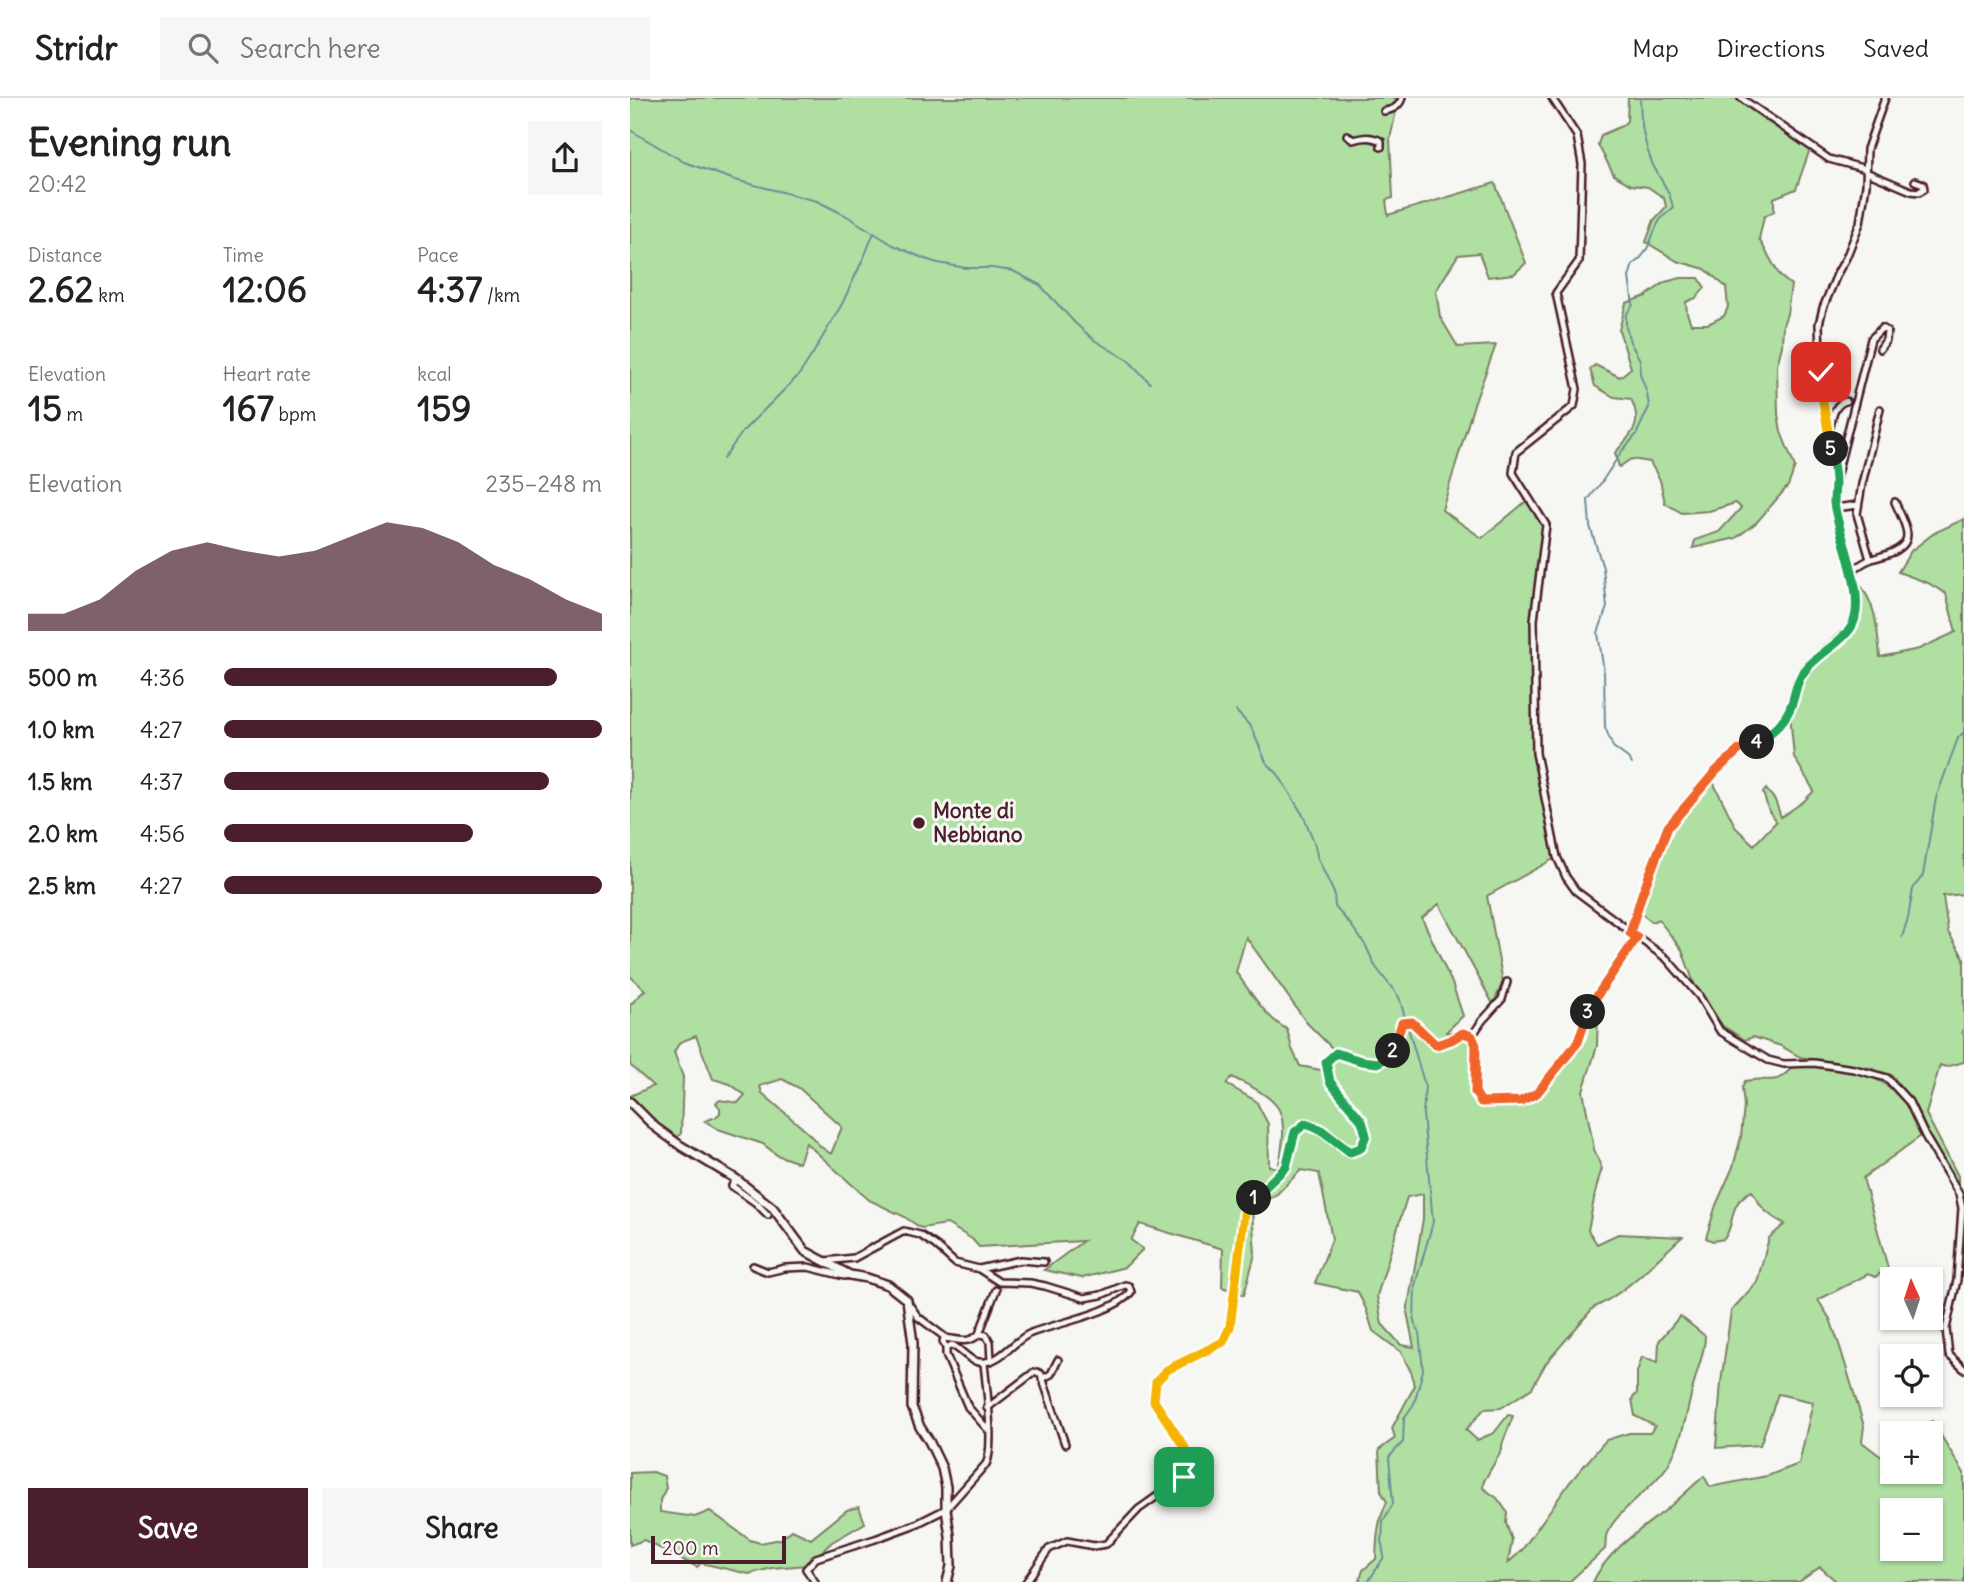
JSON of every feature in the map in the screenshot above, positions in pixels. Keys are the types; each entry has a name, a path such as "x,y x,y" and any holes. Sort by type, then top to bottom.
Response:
{"street":[{"path":"1384,111 1394,109 1402,98"},
{"path":"1552,98 1577,136 1582,164 1579,261 1556,293 1577,389 1574,406 1516,452 1513,473 1546,525 1534,620 1536,753 1557,857 1576,891 1667,959 1699,996 1720,1031 1768,1060 1784,1064 1814,1063 1854,1069 1887,1078 1909,1102 1925,1136 1959,1194 1962,1208 1957,1280 1946,1329 1949,1354 1964,1369"},
{"path":"1741,98 1829,159 1866,170 1911,191 1919,192 1924,189 1923,184 1914,181"},
{"path":"1630,933 1668,827 1716,771 1739,750 1762,739 1779,726 1791,707 1797,682 1802,674 1851,628 1857,597 1835,509 1835,481 1821,389 1819,324 1823,308 1860,223 1864,207 1867,149 1885,98"},
{"path":"1347,135 1353,139 1374,138 1381,141 1381,147"},
{"path":"1835,481 1871,339 1882,328 1887,331 1886,340 1880,349"},
{"path":"1829,434 1836,407 1846,401"},
{"path":"1870,559 1857,514 1880,409"},
{"path":"1852,569 1870,559 1892,553 1906,542 1907,531 1895,502"},
{"path":"1835,509 1858,505"},
{"path":"1026,1582 1049,1549 1067,1541 1094,1546 1106,1544 1139,1509 1184,1477 1189,1462 1185,1448 1154,1401 1156,1382 1167,1370 1223,1342 1230,1327 1245,1207 1286,1167 1295,1132 1305,1124 1320,1129 1350,1152 1361,1148 1366,1135 1362,1121 1330,1082 1326,1062 1336,1053 1378,1063 1393,1053 1402,1023 1412,1022 1436,1045 1463,1033 1472,1036 1476,1045 1475,1092 1481,1102 1521,1101 1537,1093 1578,1042 1590,1006 1637,937"},
{"path":"1472,1036 1502,999 1507,982"},
{"path":"630,1102 655,1127 736,1179 773,1208 806,1251 850,1275 888,1285 906,1300 918,1317 946,1338 965,1341 976,1338 996,1290"},
{"path":"736,1179 732,1186 768,1215"},
{"path":"823,1261 854,1258 904,1231 920,1235 955,1263 979,1269 999,1283 1030,1283 1084,1298 1101,1295 1125,1285 1129,1286 1131,1292 1108,1308 1024,1336 987,1362 971,1360 952,1345 946,1348"},
{"path":"979,1269 1021,1260 1044,1262"},
{"path":"753,1266 768,1272 808,1267 844,1276 850,1275"},
{"path":"906,1300 913,1343 912,1407 942,1468 946,1487 951,1566 947,1582"},
{"path":"815,1582 806,1569 816,1558 916,1524 946,1509 986,1464 991,1451 987,1408 990,1342 986,1335 979,1334"},
{"path":"946,1338 942,1340 946,1355 968,1407 990,1432"},
{"path":"1042,1379 1051,1374 1059,1360"},
{"path":"987,1408 1037,1372 1041,1374 1065,1444"}],"green space":[{"path":"630,98 1404,98 1398,102 1390,139 1393,198 1386,200 1388,215 1495,183 1526,263 1514,274 1488,277 1479,253 1458,255 1436,291 1440,317 1458,347 1496,345 1474,404 1442,510 1482,538 1530,498 1547,522 1534,662 1537,747 1557,857 1487,896 1503,982 1493,1004 1439,904 1422,918 1452,983 1463,1016 1446,1032 1462,1034 1471,1042 1483,1107 1521,1105 1542,1095 1568,1059 1579,1051 1594,1004 1598,1010 1597,1046 1583,1091 1594,1149 1602,1169 1588,1230 1597,1244 1618,1234 1682,1237 1628,1285 1593,1308 1546,1363 1532,1388 1501,1408 1484,1409 1466,1430 1477,1440 1494,1433 1508,1415 1513,1416 1502,1450 1484,1481 1483,1488 1497,1498 1507,1512 1506,1523 1512,1540 1508,1563 1522,1550 1570,1482 1606,1440 1629,1433 1650,1433 1655,1426 1635,1416 1632,1399 1637,1393 1637,1372 1642,1357 1658,1362 1659,1341 1680,1316 1705,1336 1703,1354 1684,1425 1673,1455 1662,1474 1613,1524 1606,1535 1605,1549 1569,1582 1359,1582 1363,1570 1376,1559 1379,1523 1387,1502 1381,1491 1379,1450 1395,1438 1392,1428 1414,1387 1412,1374 1401,1352 1373,1331 1358,1292 1315,1283 1332,1239 1319,1173 1301,1170 1277,1194 1252,1209 1255,1254 1244,1295 1222,1287 1223,1249 1140,1224 1131,1240 1143,1249 1125,1267 1082,1278 1044,1270 1083,1241 979,1247 972,1239 947,1224 921,1228 869,1200 806,1143 799,1163 777,1155 763,1144 718,1129 705,1121 720,1113 716,1103 720,1100 738,1103 745,1095 730,1084 713,1079 696,1036 680,1042 674,1052 683,1077 681,1133 677,1138 657,1125 638,1109 630,1096 653,1086 630,1065 630,1005 645,990 630,976","holes":["1246,937 1307,1023 1333,1049 1324,1058 1326,1071 1300,1066 1287,1029 1272,1019 1236,972","1232,1077 1263,1094 1278,1108 1283,1129 1278,1168 1269,1166 1268,1124 1256,1101 1226,1084","782,1079 799,1088 842,1127 831,1154 762,1093 760,1086","1423,1194 1423,1219 1407,1312 1414,1347 1401,1345 1382,1324 1377,1296 1407,1197"]},
{"path":"1628,98 1735,98 1810,149 1796,189 1774,198 1774,211 1764,217 1759,239 1780,276 1791,285 1777,365 1778,414 1781,432 1795,467 1788,486 1757,522 1736,538 1693,548 1695,540 1719,532 1741,508 1736,503 1709,511 1682,513 1665,503 1660,480 1650,462 1631,459 1619,467 1615,453 1634,429 1635,408 1631,399 1614,397 1595,386 1590,369 1595,365 1620,377 1631,368 1619,330 1626,303 1646,296 1665,282 1681,278 1699,278 1705,288 1696,298 1686,302 1691,324 1708,324 1724,316 1728,307 1726,287 1705,269 1677,261 1646,242 1654,220 1666,207 1664,198 1648,187 1631,185 1614,175 1598,145 1601,135 1627,121"},
{"path":"1964,519 1964,894 1943,896 1948,932 1964,958 1964,1062 1946,1067 1940,1065 1926,1114 1958,1176 1958,1183 1931,1141 1913,1103 1892,1075 1870,1068 1800,1057 1781,1046 1753,1037 1745,1040 1723,1026 1695,986 1682,950 1658,919 1652,922 1639,912 1666,835 1712,780 1736,828 1754,845 1776,822 1763,793 1766,789 1775,800 1781,817 1814,791 1794,757 1790,714 1798,679 1852,629 1858,610 1857,581 1872,608 1880,657 1919,649 1956,632 1946,594 1928,583 1898,572 1911,551 1934,533"},
{"path":"1812,1065 1854,1072 1880,1081 1901,1098 1921,1136 1863,1178 1888,1267 1880,1267 1880,1274 1875,1277 1868,1274 1818,1300 1830,1319 1840,1347 1864,1426 1862,1442 1880,1456 1880,1484 1943,1484 1943,1439 1964,1473 1964,1582 1837,1582 1820,1567 1799,1582 1593,1582 1605,1562 1621,1545 1670,1507 1704,1476 1710,1487 1767,1476 1799,1464 1813,1402 1778,1394 1760,1445 1716,1448 1721,1382 1731,1311 1757,1282 1769,1238 1785,1224 1763,1209 1752,1191 1735,1207 1724,1239 1713,1241 1706,1238 1716,1205 1733,1167 1741,1137 1744,1106 1742,1088 1745,1081 1771,1080 1786,1073 1793,1066"},
{"path":"653,1472 664,1476 666,1488 660,1500 660,1512 695,1517 710,1511 750,1540 760,1543 781,1539 792,1530 811,1539 847,1510 859,1507 865,1523 832,1542 807,1565 772,1568 749,1574 701,1563 697,1567 644,1540 630,1545 630,1473"}],"waterway":[{"path":"1632,764 1613,747 1605,727 1604,672 1598,633 1607,607 1603,568 1590,526 1588,500 1636,435 1649,407 1640,374 1640,360 1630,342 1626,327 1626,315 1633,305 1629,277 1633,264 1643,255 1660,220 1673,208 1647,148 1640,98"},
{"path":"630,130 684,162 735,180 817,201 893,245 925,259 966,268 1013,271 1040,285 1094,340 1129,361 1150,383"},
{"path":"723,459 744,430 799,375 842,304 874,232"},
{"path":"1236,711 1251,727 1266,762 1278,774 1304,817 1318,859 1334,893 1335,907 1366,946 1375,966 1399,997 1425,1086 1423,1114 1433,1222 1415,1285 1414,1322 1419,1332 1423,1370 1414,1404 1404,1418 1403,1442 1389,1457 1393,1504 1383,1521 1384,1557 1368,1582"},
{"path":"1902,937 1913,889 1923,875 1936,798 1958,738 1964,732"}],"place":[{"name":"Monte di Nebbiano","path":"919,823"}],"route":[{"path":"1184,1477 1189,1462 1185,1448 1154,1401 1156,1382 1167,1370 1223,1342 1230,1327 1245,1207 1286,1167 1295,1132 1305,1124 1320,1129 1350,1152 1361,1148 1366,1135 1362,1121 1330,1082 1326,1062 1336,1053 1378,1063 1393,1053 1402,1023 1412,1022 1436,1045 1463,1033 1472,1036 1476,1045 1475,1092 1481,1102 1521,1101 1537,1093 1578,1042 1590,1006 1637,937 1630,933 1668,827 1716,771 1739,750 1751,746 1779,726 1791,707 1797,682 1802,674 1851,628 1857,597 1834,501 1835,481 1821,389 1821,372"}]}
